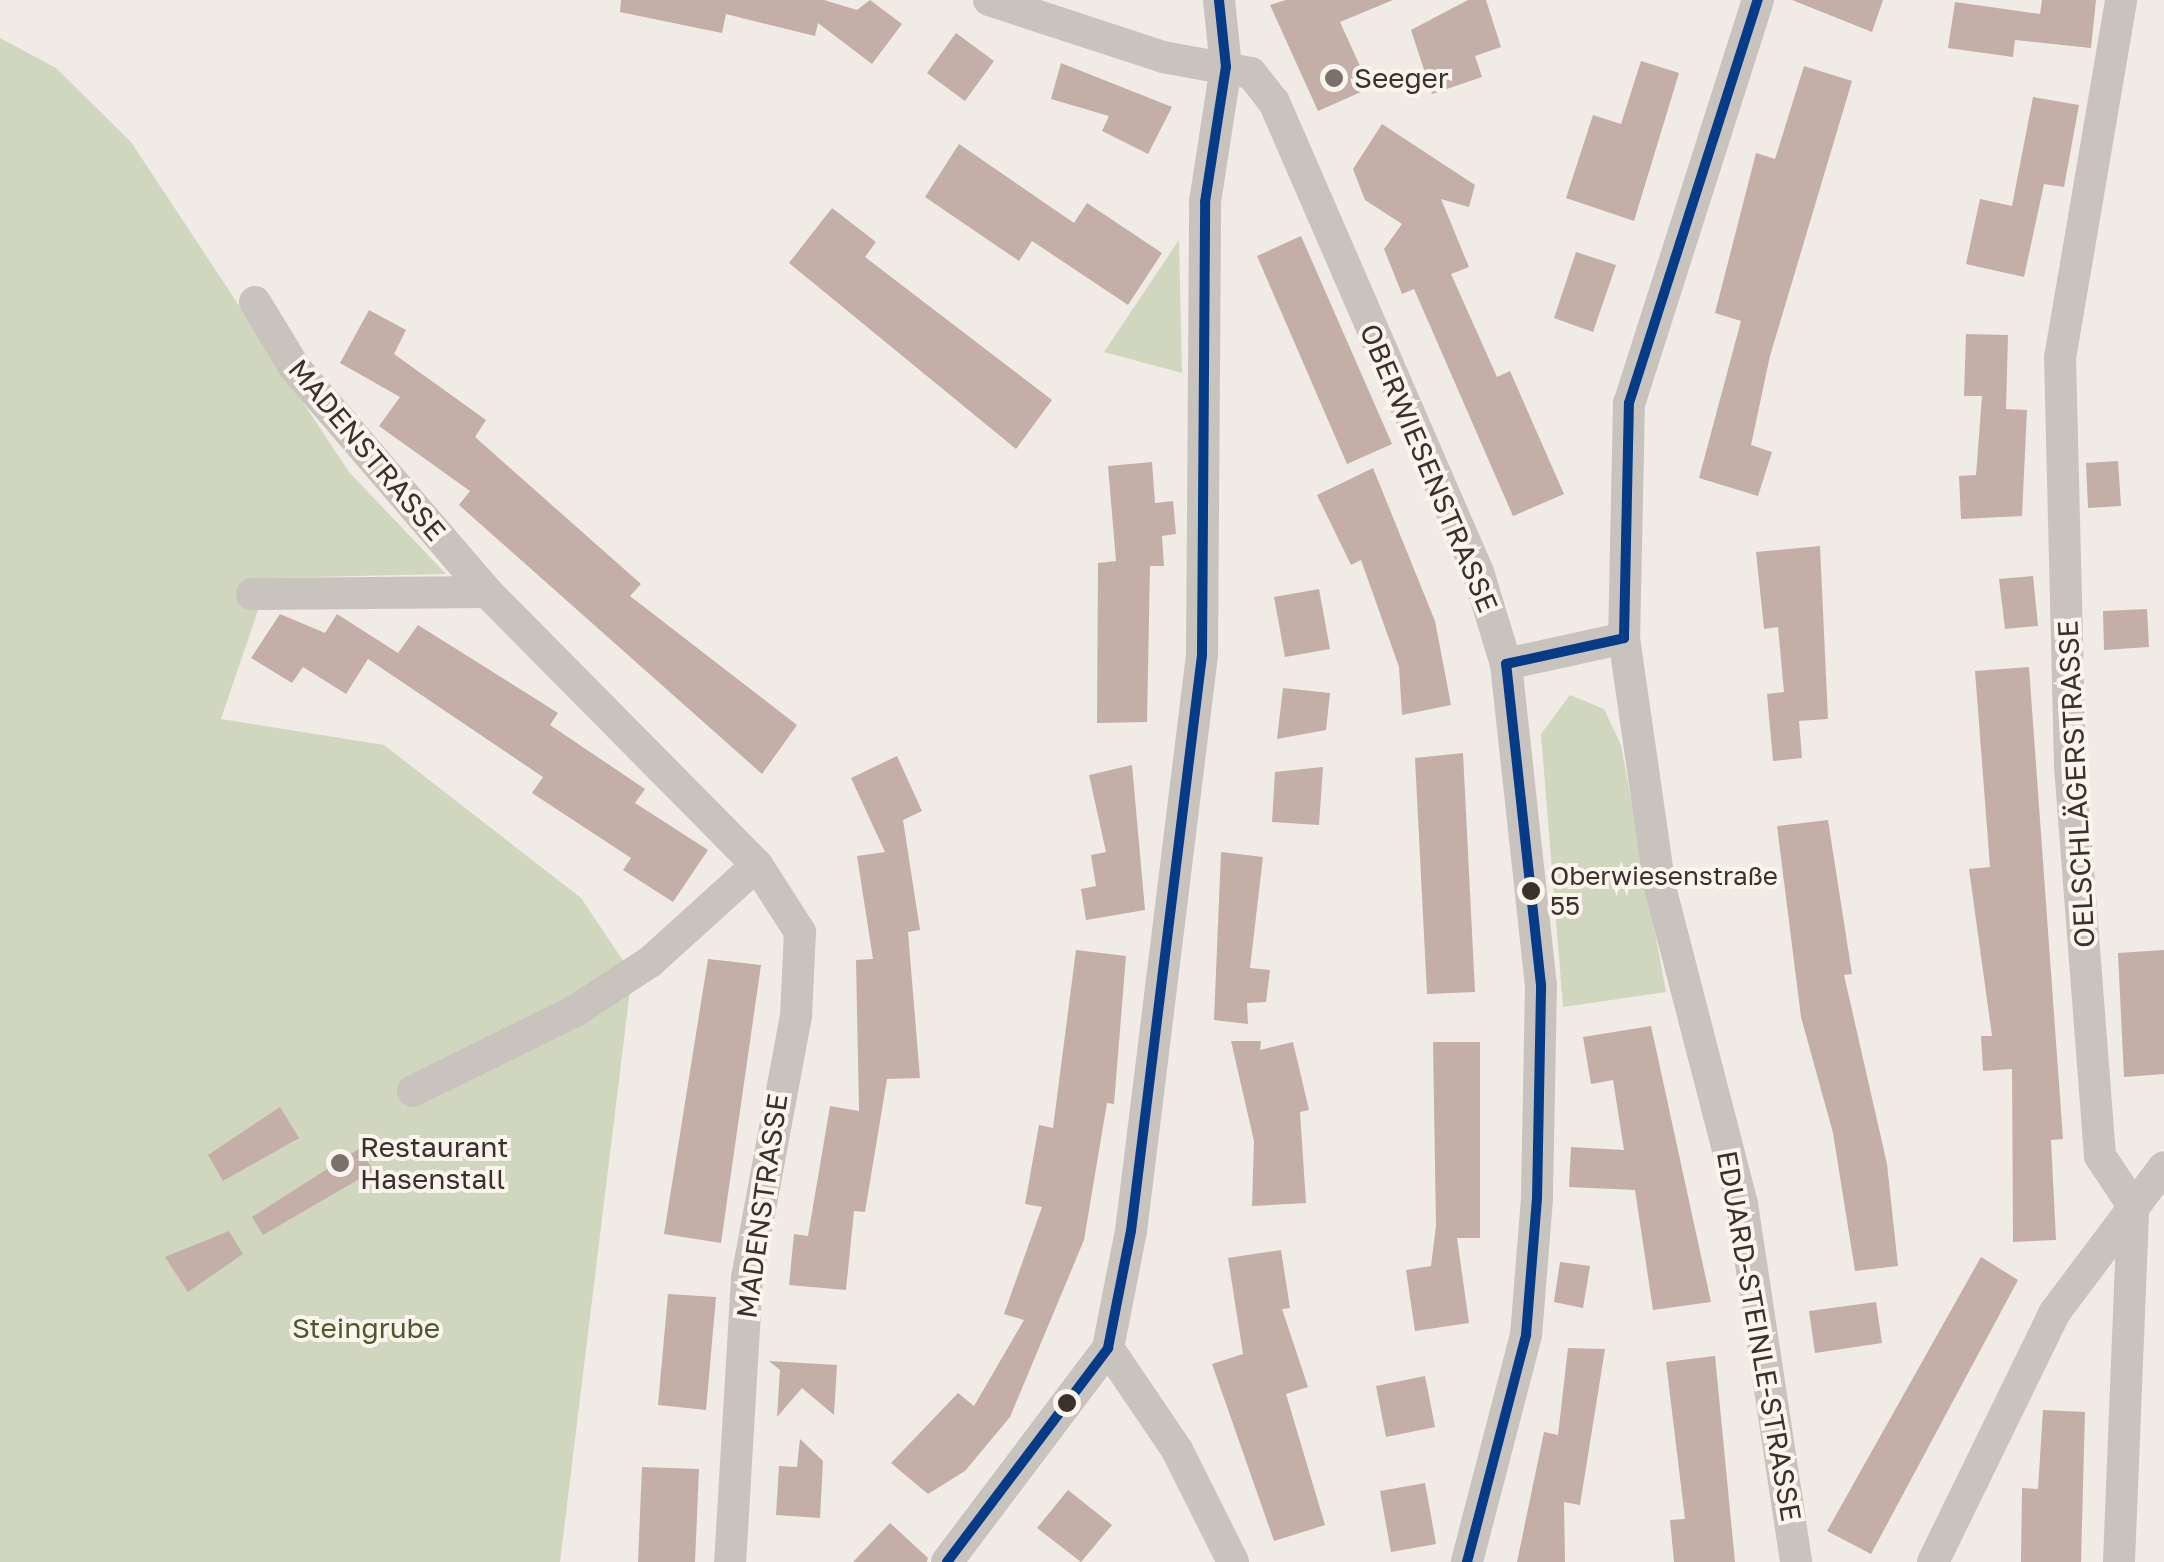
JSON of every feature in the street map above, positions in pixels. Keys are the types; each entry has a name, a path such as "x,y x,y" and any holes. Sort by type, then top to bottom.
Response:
{"street":[{"path":"989,0 1163,57 1226,67"},
{"path":"947,1562 1108,1348 1173,935 1202,655 1206,202 1226,67 1220,0"},
{"name":"EDUARD-STEINLE-STRASSE","path":"1758,0 1630,404 1624,638 1660,887 1742,1204 1796,1562"},
{"name":"OELSCHLÄGERSTRASSE","path":"2121,0 2060,358 2070,765 2100,1156 2134,1206"},
{"name":"OBERWIESENSTRASSE","path":"1226,67 1250,73 1274,102 1478,572 1506,664 1541,985 1537,1199 1526,1335 1467,1562"},
{"name":"MADENSTRASSE","path":"256,302 306,382 488,592 757,865 800,932 796,1016 747,1278 730,1562"},
{"path":"252,594 488,592"},
{"path":"1506,664 1624,638"},
{"path":"412,1090 575,1011 650,962 757,865"},
{"path":"1933,1562 2055,1312 2164,1166"},
{"path":"2119,1562 2134,1206"},
{"path":"1108,1348 1177,1450 1233,1562"}],"green space":[{"name":"Steingrube","path":"0,38 56,68 131,142 349,472 446,574 269,578 221,719 384,745 581,898 632,974 560,1562 0,1562"},
{"path":"1179,240 1182,373 1104,352"},
{"path":"1570,695 1604,709 1621,745 1666,992 1563,1007 1541,734"}],"building":[{"path":"621,0 824,0 857,10 870,0 902,24 872,64 818,23 815,36 726,14 722,33 620,12"},
{"path":"1286,0 1393,0 1340,22 1370,88 1318,111 1270,5"},
{"path":"1468,0 1486,0 1501,47 1475,56 1482,77 1432,94 1411,30"},
{"path":"1792,0 1883,0 1872,32"},
{"path":"2042,0 2096,0 2091,48 2015,40 2013,57 1948,48 1955,2 2040,14"},
{"path":"956,33 994,61 965,101 927,73"},
{"path":"1641,61 1679,73 1634,221 1566,198 1593,115 1621,124"},
{"path":"1061,63 1172,107 1148,154 1102,131 1109,116 1051,99"},
{"path":"1804,66 1852,81 1770,356 1751,445 1772,452 1758,496 1699,478 1741,321 1715,313 1756,153 1775,159"},
{"path":"2033,97 2079,105 2064,187 2044,184 2024,277 1966,264 1980,199 2012,206"},
{"path":"1382,124 1475,185 1469,207 1441,199 1469,267 1451,274 1497,377 1510,371 1564,494 1513,516 1414,289 1402,294 1384,249 1402,224 1365,200 1353,169"},
{"path":"959,144 1074,223 1087,203 1162,253 1128,305 1032,241 1019,261 925,197"},
{"path":"832,208 876,242 865,257 1052,400 1016,449 789,263"},
{"path":"1301,236 1392,444 1347,464 1257,256"},
{"path":"1576,252 1616,265 1593,332 1554,318"},
{"path":"369,310 406,330 394,354 486,420 475,437 641,584 630,596 797,725 762,774 459,505 470,491 379,426 400,397 340,363"},
{"path":"1966,334 2008,335 2006,409 2027,410 2022,516 1961,519 1959,476 1976,475 1982,396 1964,396"},
{"path":"2118,461 2121,506 2088,508 2086,463"},
{"path":"1152,462 1155,503 1173,501 1176,534 1162,536 1164,566 1150,566 1147,722 1097,723 1098,563 1116,561 1108,466"},
{"path":"1373,468 1435,621 1451,705 1402,715 1399,667 1361,560 1351,565 1317,495"},
{"path":"1820,546 1828,719 1799,721 1802,758 1773,761 1767,694 1784,692 1778,627 1764,629 1756,552"},
{"path":"2033,576 2038,626 2005,629 1999,579"},
{"path":"1319,589 1330,649 1285,657 1274,597"},
{"path":"2147,609 2149,647 2104,650 2103,611"},
{"path":"280,614 325,633 337,614 398,653 418,625 558,713 550,725 645,789 635,803 708,850 673,902 623,870 631,858 532,793 543,777 368,659 346,694 303,667 292,683 251,658"},
{"path":"2029,667 2063,1139 2051,1140 2056,1240 2013,1242 2012,1069 1983,1071 1981,1036 1992,1036 1969,869 1990,867 1975,671"},
{"path":"1283,688 1330,693 1326,730 1277,739"},
{"path":"1463,753 1475,992 1427,994 1415,758"},
{"path":"897,756 922,811 903,820 920,930 908,932 920,1078 887,1079 865,1212 854,1211 846,1290 789,1285 794,1234 808,1236 830,1106 859,1111 856,960 873,959 857,856 885,852 851,778"},
{"path":"1132,765 1145,910 1086,920 1081,889 1096,886 1091,855 1106,852 1089,775"},
{"path":"1323,767 1319,825 1272,822 1275,772"},
{"path":"1828,820 1852,974 1844,975 1887,1164 1898,1266 1855,1271 1833,1133 1801,1017 1777,826"},
{"path":"1221,852 1263,857 1250,968 1270,970 1266,1002 1247,1003 1248,1024 1214,1020"},
{"path":"1076,950 1126,956 1114,1104 1107,1103 1084,1240 1010,1417 965,1471 928,1494 891,1463 958,1393 974,1406 1024,1320 1004,1314 1042,1207 1025,1204 1039,1125 1053,1128"},
{"path":"2164,950 2164,1074 2124,1077 2118,953"},
{"path":"708,959 761,965 721,1243 664,1234"},
{"path":"1651,1026 1711,1302 1653,1310 1635,1190 1569,1187 1571,1147 1624,1150 1613,1080 1591,1084 1583,1037"},
{"path":"1231,1041 1261,1041 1260,1050 1293,1042 1309,1110 1300,1112 1306,1203 1252,1206 1254,1141"},
{"path":"1433,1042 1480,1042 1480,1238 1457,1238 1469,1323 1415,1331 1406,1270 1431,1266 1436,1226"},
{"path":"280,1107 299,1138 223,1181 208,1155"},
{"path":"360,1148 373,1171 263,1235 252,1217"},
{"path":"229,1231 243,1254 188,1292 165,1257"},
{"path":"1281,1250 1290,1308 1282,1309 1308,1387 1286,1394 1325,1525 1274,1541 1212,1364 1243,1354 1228,1258"},
{"path":"1981,1257 2018,1280 1871,1554 1827,1531"},
{"path":"1560,1262 1590,1266 1583,1308 1554,1302"},
{"path":"668,1294 716,1297 706,1410 658,1405"},
{"path":"1876,1302 1882,1343 1815,1353 1809,1311"},
{"path":"1568,1348 1605,1349 1580,1505 1564,1502 1565,1562 1517,1562 1544,1432 1558,1435"},
{"path":"1715,1356 1735,1562 1674,1562 1670,1520 1685,1519 1666,1362"},
{"path":"769,1361 837,1365 834,1415 802,1388 777,1417 780,1370"},
{"path":"1425,1376 1435,1427 1386,1437 1376,1386"},
{"path":"2043,1410 2085,1412 2081,1562 2021,1562 2022,1488 2038,1489"},
{"path":"800,1439 823,1461 820,1518 776,1515 779,1466 797,1467"},
{"path":"642,1467 699,1469 695,1562 638,1562"},
{"path":"1425,1483 1436,1544 1391,1552 1380,1491"},
{"path":"1068,1490 1112,1525 1081,1562 1037,1528"},
{"path":"890,1523 928,1558 927,1562 853,1562"}],"transit line":[{"path":"947,1562 1108,1348 1131,1231 1202,655 1205,202 1226,67 1219,0"},
{"path":"1467,1562 1526,1335 1537,1199 1541,985 1506,664 1624,638 1629,403 1758,0"}],"place":[{"name":"Seeger","path":"1334,78"},
{"name":"Oberwiesenstraße 55","path":"1531,891"},
{"name":"Restaurant Hasenstall","path":"340,1163"}]}
